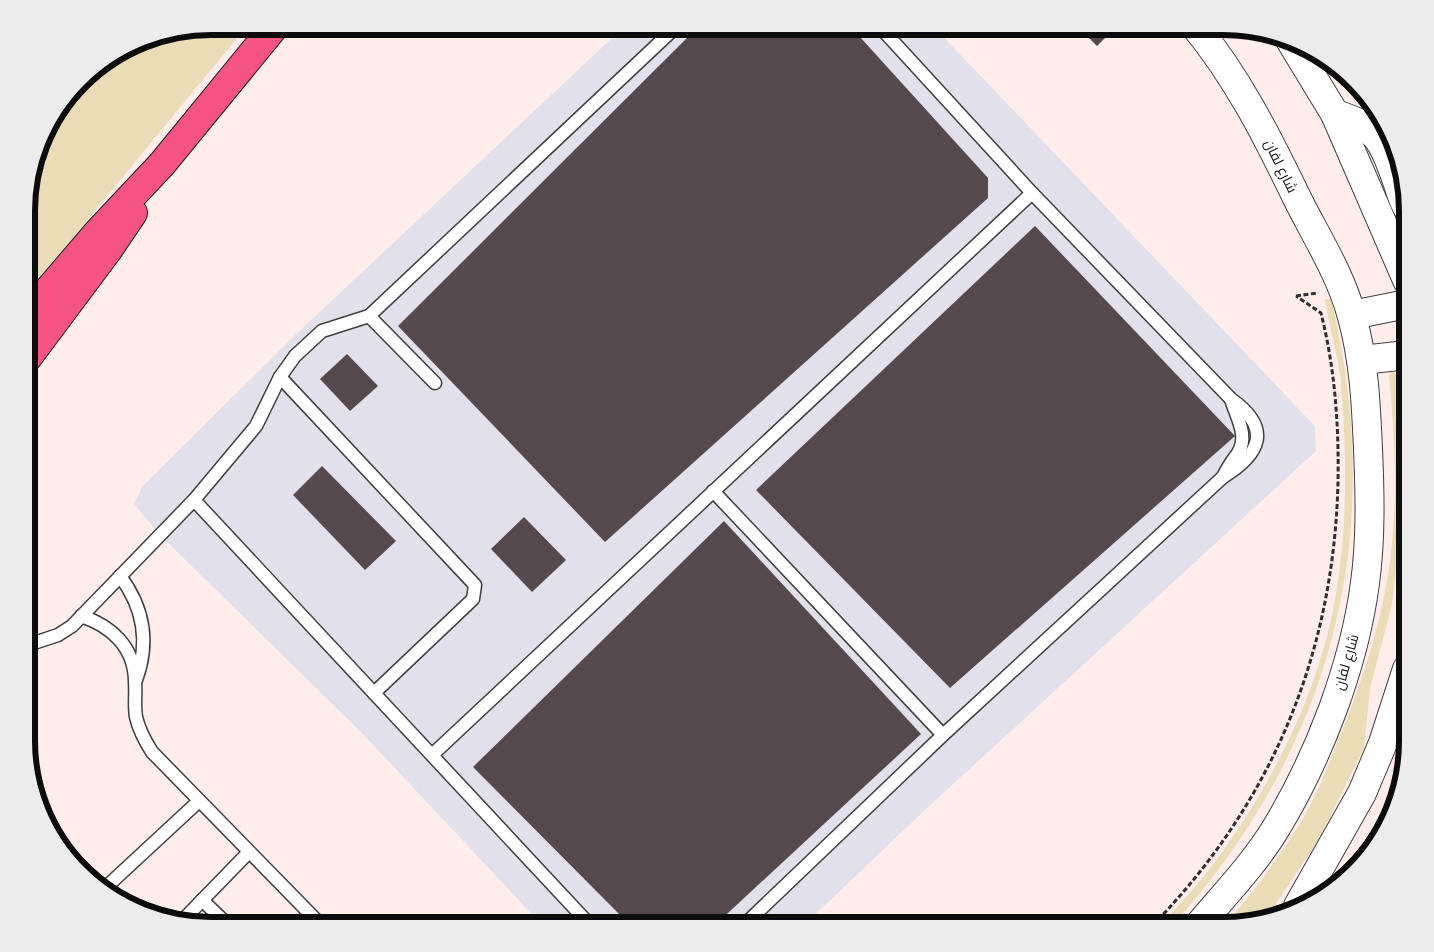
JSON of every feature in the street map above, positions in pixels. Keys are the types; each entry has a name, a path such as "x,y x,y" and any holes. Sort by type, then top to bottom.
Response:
{"highway":[{"path":"35,306 98,232 162,164 268,35"},
{"path":"35,348 108,250 162,164"}],"street":[{"name":"شارع لفان","path":"1202,35 1212,47 1261,123 1335,274 1352,315 1362,360 1369,478 1369,542 1365,584 1342,680 1326,726 1305,775 1275,829 1205,917"},
{"path":"1297,51 1335,114 1399,262"},
{"path":"1335,114 1359,121 1377,137 1386,152 1396,179"},
{"path":"1352,315 1399,306"},
{"path":"1362,360 1399,356"},
{"path":"1302,898 1362,793 1383,743 1399,694"}],"lane":[{"path":"35,643 58,635 81,616 194,500 256,426 280,377 295,356 322,332 369,316 667,35"},
{"path":"752,917 943,735 1223,477 1229,463 1238,452 1243,438 1231,399 1032,193 887,35"},
{"path":"432,755 1032,193"},
{"path":"369,316 435,383"},
{"path":"280,377 475,585 473,599 374,693"},
{"path":"713,491 943,735"},
{"path":"194,500 583,917"},
{"path":"120,576 134,596 142,619 144,651 136,682"},
{"path":"81,616 106,626 116,634 130,657 136,682 136,716 142,735 152,752 313,917"},
{"path":"110,885 199,801"},
{"path":"188,915 249,852"},
{"path":"202,900 220,917"}],"path":[{"path":"1160,917 1189,886 1238,820 1262,777 1294,710 1312,659 1321,625 1333,564 1336,531 1337,403 1328,339 1321,313 1296,296 1322,292"}],"shaded area":[{"path":"200,35 240,35 35,283 35,200 38,177 48,144 71,104 104,71 144,48 177,38"},
{"path":"615,35 942,35 1315,426 1316,451 926,809 812,917 535,917 362,733 160,535 134,504 142,487 293,337"},
{"path":"1325,299 1331,299 1347,386 1353,470 1348,553 1333,633 1308,710 1273,785 1228,856 1179,917 1167,917 1213,864 1261,793 1299,717 1326,640 1339,577 1345,481 1340,374"},
{"path":"1392,368 1397,377 1399,405 1399,541 1392,604 1370,689 1364,748 1318,841 1271,910 1232,917 1272,866 1308,810 1343,730 1375,635 1390,561 1394,515 1395,468 1389,376"}],"building":[{"path":"690,35 858,35 988,178 988,198 605,542 398,326"},
{"path":"1086,35 1108,35 1097,46"},
{"path":"1035,226 1235,436 950,688 756,490"},
{"path":"347,354 378,386 350,411 320,379"},
{"path":"322,466 396,541 365,570 293,495"},
{"path":"524,517 566,560 532,592 491,549"},
{"path":"724,521 921,734 724,917 622,917 473,767"}]}
